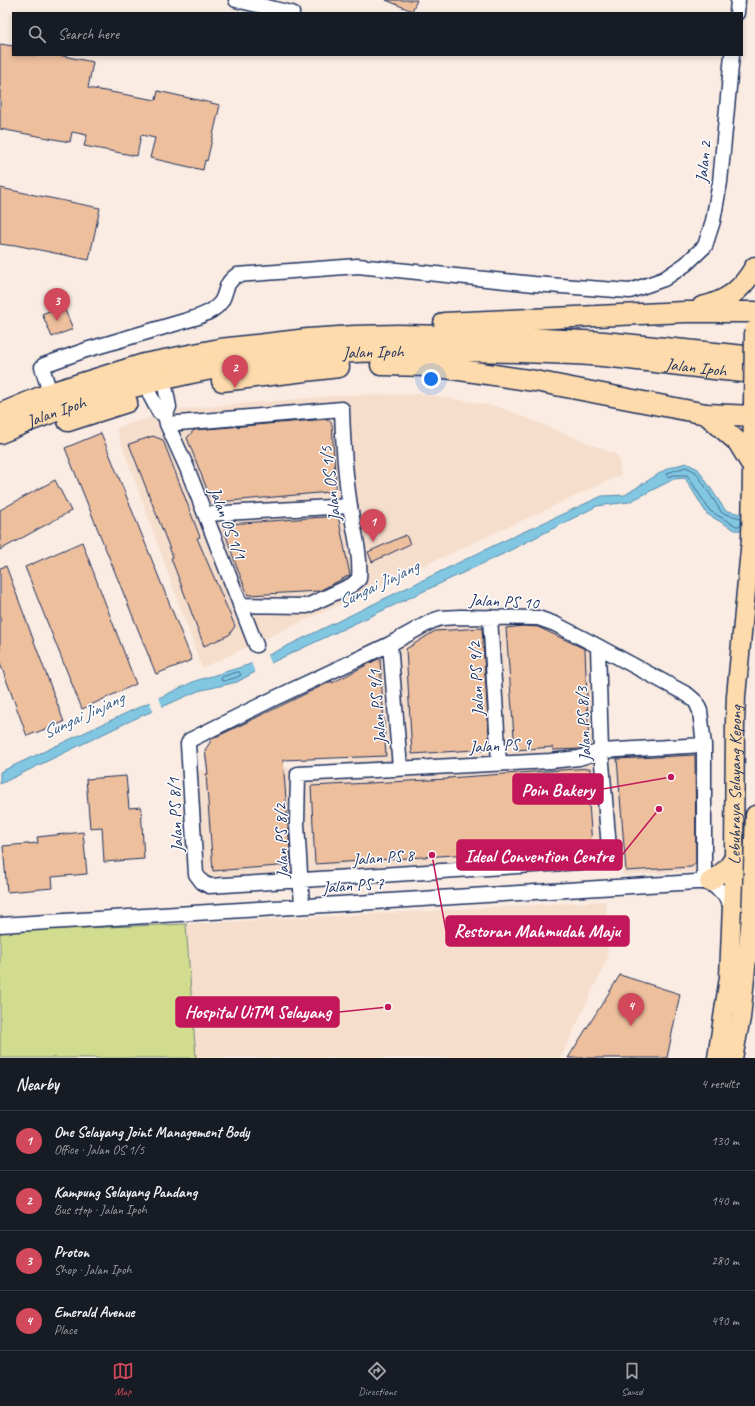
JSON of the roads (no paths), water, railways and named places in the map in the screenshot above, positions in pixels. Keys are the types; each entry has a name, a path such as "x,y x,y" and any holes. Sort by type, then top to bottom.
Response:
{"highway":[{"path":"685,312 715,304 729,297 740,288 755,268"},
{"path":"220,349 303,334 388,326 685,312 755,316"},
{"name":"Jalan Ipoh","path":"0,414 50,393 144,364 220,349 308,339 354,336 450,335 604,342 755,357"},
{"name":"Jalan Ipoh","path":"0,433 62,409 123,389 188,374 279,358 355,352 512,352 601,356 755,373"},
{"path":"0,446 46,428 158,393 228,380 359,364 424,362 550,363 730,371"},
{"path":"359,364 431,366 474,372 542,382 706,414 754,412"},
{"path":"706,414 738,442 752,465"}],"main road":[{"name":"Lebuhraya Selayang Kepong","path":"717,1058 728,977 734,858 736,696 751,539 755,316"},
{"name":"Lebuhraya Selayang Kepong","path":"733,1058 741,1018 752,899 755,815"},
{"path":"706,882 726,869 734,858"},
{"path":"732,880 740,882 744,885 752,899"}],"street":[{"path":"236,0 288,12"},
{"path":"737,12 738,0"},
{"name":"Jalan 2","path":"50,393 43,372 42,367 44,364 86,350 198,318 212,311 222,301 229,281 237,275 358,266 534,284 630,291 664,279 686,264 705,246 713,221 720,182 732,56"},
{"path":"158,393 170,407 166,420"},
{"name":"Jalan OS 1/5","path":"166,420 342,409 344,455 350,506 358,552 359,579 352,585 307,606 240,605"},
{"name":"Jalan OS 1/1","path":"166,420 187,468 256,645"},
{"path":"205,514 350,506"},
{"name":"Jalan PS 9/2","path":"490,617 499,763"},
{"name":"Jalan PS 10","path":"188,744 190,740 390,644 440,618 538,618 554,624 598,647 688,695 696,702 700,711 704,745 706,882"},
{"name":"Jalan PS 9/1","path":"390,644 400,768"},
{"name":"Jalan PS 8/3","path":"598,647 601,751 609,848"},
{"name":"Jalan PS 8/1","path":"188,744 196,874 202,882"},
{"name":"Jalan PS 9","path":"298,774 579,758 601,751 704,745"},
{"name":"Jalan PS 8/2","path":"298,774 298,824 302,906"},
{"name":"Jalan PS 8","path":"202,882 209,886 597,860 607,855 609,848"},
{"name":"Jalan PS 7","path":"0,924 732,880"},
{"path":"706,882 719,889 731,906"}],"water":[{"path":"686,463 698,469 725,510 744,515 755,531 735,530 707,514 685,478 674,479 629,502 597,506 503,554 275,661 237,682 198,691 130,721 0,784 0,772 195,681 248,665 497,544 602,496 625,495 668,468"}],"place":[{"name":"Proton","path":"57,321"},
{"name":"Kampung Selayang Pandang","path":"235,388"},
{"name":"One Selayang Joint Management Body","path":"373,542"},
{"name":"Poin Bakery","path":"671,777"},
{"name":"Ideal Convention Centre","path":"659,809"},
{"name":"Restoran Mahmudah Maju","path":"432,855"},
{"name":"Hospital UiTM Selayang","path":"388,1007"},
{"name":"Emerald Avenue","path":"631,1026"}],"water label":[{"name":"Sungai Jinjang","path":"378,584"},
{"name":"Sungai Jinjang","path":"83,715"}]}
